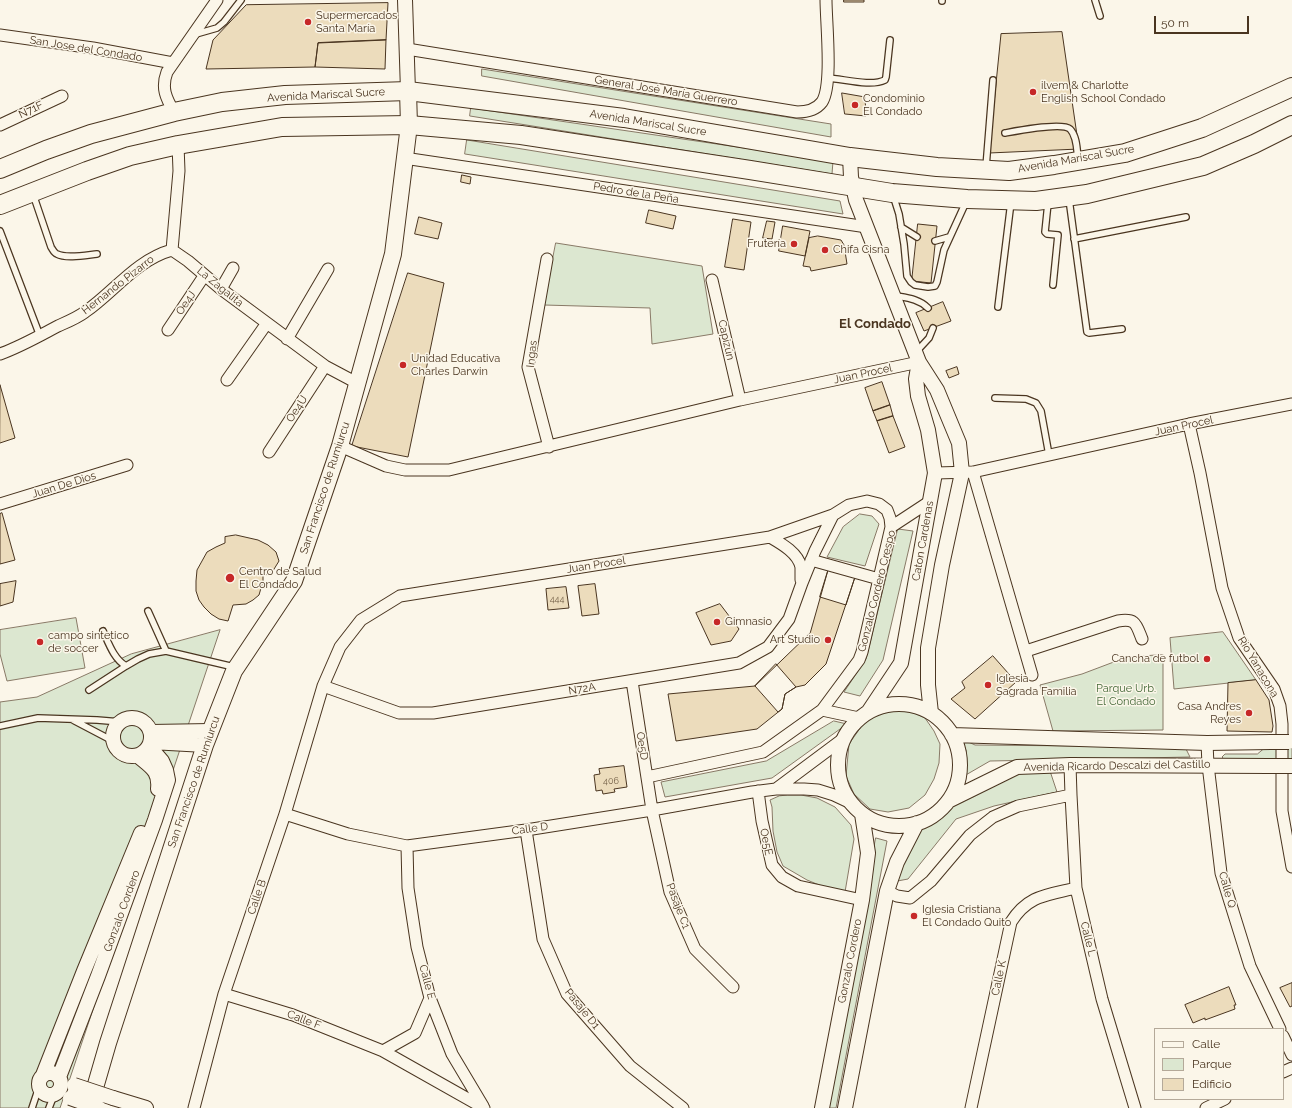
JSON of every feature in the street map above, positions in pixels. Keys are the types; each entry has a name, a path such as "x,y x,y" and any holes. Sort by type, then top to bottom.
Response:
{"main road":[{"name":"Avenida Mariscal Sucre","path":"0,169 46,150 91,134 174,112 222,102 285,95 408,91 624,118 850,157 937,167 1009,171 1125,153 1202,128 1292,87"},
{"name":"San Francisco de Rumiurcu","path":"89,1108 207,738 236,668 294,581 340,446 393,254 409,125 408,91"},
{"path":"0,205 130,156 178,145 282,127 409,125 522,135 892,193 1036,201 1069,197 1203,166 1254,144 1292,125"}],"street":[{"path":"174,112 168,101 164,88 164,80 173,63 217,0"},
{"name":"San Francisco de Rumiurcu","path":"405,0 408,91"},
{"name":"General José María Guerrero","path":"407,49 797,112 807,112 816,108 822,102 828,78 826,0"},
{"name":"San Jose del Condado","path":"0,35 93,48 173,63"},
{"name":"N71F","path":"0,125 62,96"},
{"path":"172,250 179,171 178,145"},
{"name":"Caton Cardenas","path":"850,157 851,178 856,200 918,357 937,390 959,443 1026,651 1032,675"},
{"name":"Pedro de la Peña","path":"404,158 867,228"},
{"name":"La Zagalita","path":"172,250 188,261 221,289 325,366 357,383"},
{"name":"Hernando Pizarro","path":"0,354 16,348 85,312 125,278 158,254 172,250"},
{"name":"Ingas","path":"547,259 528,367 549,447"},
{"path":"221,289 233,268"},
{"path":"287,338 328,269"},
{"name":"Oe4J","path":"168,330 204,276"},
{"name":"Capizún","path":"712,280 740,400"},
{"path":"227,380 266,323"},
{"name":"Caton Cardenas","path":"864,715 901,663 935,473 928,430 918,396 916,378 918,357"},
{"name":"Juan Procel","path":"340,446 386,466 405,470 448,470 549,447 918,357"},
{"name":"Oe4U","path":"269,452 325,366"},
{"name":"Juan Procel","path":"935,473 968,472 1189,424 1292,404"},
{"name":"Rio Yanacona","path":"1189,424 1222,588 1239,638 1274,689 1280,706 1282,724 1282,811 1292,867"},
{"name":"Juan De Dios","path":"0,504 127,465"},
{"name":"Caton Cardenas","path":"931,713 928,684 928,648 942,565 968,472"},
{"name":"Juan Procel","path":"323,686 340,646 362,620 400,596 770,537 833,515 849,505 867,501 879,504 887,510 891,527"},
{"name":"Gonzalo Cordero Crespo","path":"647,777 763,752 822,710 858,660 862,652 891,527 929,502"},
{"name":"N72A","path":"323,686 399,713 433,713 739,663 768,647 789,619 811,560 833,515"},
{"name":"N72A","path":"770,537 784,545 793,554 800,565 802,583"},
{"path":"811,560 879,579"},
{"path":"919,561 942,565"},
{"path":"1026,651 1127,619 1134,622 1142,639"},
{"path":"908,626 931,630"},
{"name":"Oe5D","path":"632,681 652,810"},
{"name":"Calle B","path":"194,1108 224,994 285,814 323,686"},
{"path":"903,704 931,713 941,720 952,735 960,760 958,781 950,800 935,814 917,823 898,826 879,823 862,814 851,804 840,784 837,761 843,739 864,715 885,705 903,704"},
{"path":"822,710 864,715"},
{"path":"128,719 135,719 142,721 147,726 150,740 138,756 130,756 122,754 117,748 113,741 113,734 116,727 121,722 128,719"},
{"name":"Avenida Ricardo Descalzi del Castillo","path":"952,735 1207,743 1290,742"},
{"path":"150,740 207,738"},
{"name":"Calle D","path":"776,789 843,739"},
{"name":"Gonzalo Cordero","path":"61,1091 98,976 155,820 168,780 162,761 150,740"},
{"name":"Calle Q","path":"1207,743 1208,765 1221,873 1250,966 1280,1028"},
{"name":"Gonzalo Cordero","path":"41,1081 158,790 159,781 157,772 138,756"},
{"name":"Avenida Ricardo Descalzi del Castillo","path":"950,800 1017,767 1070,765 1292,766"},
{"name":"Calle L","path":"1070,765 1070,794 1076,888 1102,999 1135,1108"},
{"name":"Calle D","path":"285,814 348,834 407,846 526,830 776,789 818,790 834,795 851,804"},
{"name":"Oe5E","path":"758,792 762,821 772,865 782,877 798,886 862,900"},
{"path":"887,891 897,896 910,898 931,881 970,835 993,817 1018,806 1070,794"},
{"name":"Pasaje C1","path":"652,810 670,892 695,949 733,987"},
{"name":"Gonzalo Cordero","path":"822,1108 862,900 868,853 862,814"},
{"name":"Gonzalo Cordero","path":"845,1108 887,891 897,862 917,823"},
{"name":"Pasaje D1","path":"526,830 543,939 567,994 630,1066 683,1108"},
{"name":"Calle E","path":"407,846 409,896 417,947 430,998 452,1054 484,1108"},
{"name":"Calle K","path":"971,1108 1011,922 1017,912 1026,903 1037,898 1076,888"},
{"path":"84,971 98,976"},
{"name":"Calle F","path":"224,994 294,1015 382,1051 484,1108"},
{"path":"382,1051 415,1033 430,998"},
{"path":"1284,1038 1292,1055"},
{"path":"99,1108 61,1091 52,1073 41,1081 45,1094 61,1091 114,1098 146,1108"},
{"path":"1206,1108 1223,1100"}],"lane":[{"path":"191,36 217,28 224,22 241,0"},
{"path":"1095,0 1100,16"},
{"path":"828,78 871,83 880,83 885,80 890,40"},
{"path":"986,169 993,80"},
{"path":"1005,132 1049,126 1064,126 1069,128 1073,133 1077,146 1078,161"},
{"path":"32,192 51,247 56,254 61,256 97,254"},
{"path":"892,193 899,214 907,276 915,285 923,287 932,287 937,282 944,250 967,198"},
{"path":"1069,197 1087,332 1089,333 1122,328"},
{"path":"998,307 1011,200"},
{"path":"1048,200 1046,232 1047,234 1058,235 1053,285"},
{"path":"1074,239 1186,217"},
{"path":"901,227 917,237"},
{"path":"0,231 40,336"},
{"path":"935,241 949,237"},
{"path":"894,296 915,299 923,303 928,308"},
{"path":"918,357 933,328"},
{"path":"995,398 1026,399 1036,404 1041,411 1049,455"},
{"path":"148,611 166,651"},
{"path":"103,631 114,654 121,663 126,666"},
{"path":"90,690 138,659 149,654 166,651 236,668"},
{"path":"0,726 38,718 121,722"},
{"path":"71,719 113,741"},
{"path":"32,1108 41,1081"}],"green space":[{"path":"482,69 831,124 831,137 482,76"},
{"path":"471,108 833,161 832,174 470,116"},
{"path":"467,140 840,201 843,214 465,154"},
{"path":"556,243 702,266 713,334 652,344 650,308 544,305"},
{"path":"860,514 872,516 879,524 865,566 827,557 843,527"},
{"path":"898,529 913,531 883,660 860,696 844,692 866,659"},
{"name":"campo sintetico de soccer","path":"76,618 85,668 7,681 0,654 0,630"},
{"path":"220,630 60,1108 0,1108 0,702 37,697 131,654"},
{"name":"Cancha de futbol","path":"1223,632 1256,680 1174,689 1170,638"},
{"name":"Parque Urb. El Condado","path":"1163,655 1163,730 1053,731 1040,685 1082,674 1127,657"},
{"path":"896,709 913,712 925,718 934,731 940,744 939,763 934,779 925,795 909,808 888,812 870,809 854,794 846,776 849,744 863,724 879,713"},
{"path":"834,721 847,724 772,778 665,797 661,782 766,761"},
{"path":"962,739 975,745 1185,747 1190,757 990,761 964,776 966,751"},
{"path":"1265,748 1292,748 1292,762 1225,760 1222,757 1225,754 1257,754"},
{"path":"1050,771 1057,792 994,806 956,819 908,879 892,882 920,831 952,802 1018,773"},
{"path":"801,795 817,798 835,807 851,825 854,839 845,892 829,889 807,880 783,866 777,852 770,800 779,796"},
{"path":"876,838 887,841 836,1108 825,1108"}],"building":[{"path":"844,0 864,0 864,2 844,2"},
{"name":"Supermercados Santa María","path":"388,3 386,40 318,43 315,67 206,69 213,40 246,5"},
{"name":"ilvem & Charlotte English School Condado","path":"1062,32 1079,149 989,153 1001,34"},
{"path":"386,40 385,69 315,67 318,43"},
{"name":"Condominio El Condado","path":"842,93 865,97 866,116 845,114"},
{"path":"462,175 471,177 470,184 461,182"},
{"path":"649,210 676,216 673,229 646,223"},
{"path":"419,217 442,223 438,239 415,234"},
{"path":"733,219 751,222 744,270 725,267"},
{"path":"767,221 775,222 772,239 763,238"},
{"path":"918,224 937,226 931,283 912,281"},
{"name":"Frutería","path":"783,226 810,231 805,256 779,251"},
{"name":"Chifa Cisna","path":"818,236 841,240 844,245 847,264 811,271 810,267 803,266 809,238"},
{"name":"Unidad Educativa Charles Darwin","path":"408,273 444,283 408,457 352,446"},
{"path":"943,302 951,321 924,331 916,313"},
{"path":"957,367 959,374 949,378 946,371"},
{"path":"882,382 890,405 873,411 865,388"},
{"path":"0,385 15,438 0,443"},
{"path":"890,405 893,416 877,421 873,411"},
{"path":"893,416 905,447 889,453 877,421"},
{"path":"2,513 15,560 0,564 0,514"},
{"name":"Centro de Salud El Condado","path":"236,535 258,540 268,545 276,552 279,561 271,574 263,575 259,595 246,604 233,605 228,621 219,619 211,614 199,600 196,591 197,570 207,552 225,543 225,537"},
{"path":"829,568 855,577 826,664 805,685 796,687 785,694 782,709 757,729 676,741 668,694 755,686 810,633"},
{"path":"829,568 855,577 846,605 820,597"},
{"path":"16,581 13,602 0,606 0,584"},
{"path":"595,584 599,614 582,616 578,586"},
{"path":"566,587 569,608 548,610 546,589"},
{"name":"Gimnasio","path":"720,604 739,629 731,641 711,645 696,613"},
{"name":"Iglesia Sagrada Familia","path":"993,656 1016,682 975,719 951,699 965,688 962,682"},
{"path":"776,664 796,687 785,694 782,709 778,712 755,686"},
{"name":"Casa Andres Reyes","path":"1256,680 1269,700 1273,726 1272,732 1227,731 1228,683"},
{"path":"624,766 627,787 614,789 615,792 603,794 602,790 596,791 594,775 600,774 599,769"},
{"path":"1292,983 1292,1006 1290,1007 1280,988"},
{"path":"1229,987 1236,1005 1234,1005 1235,1009 1193,1023 1185,1005"}],"place":[{"name":"Supermercados Santa María","path":"308,22"},
{"name":"ilvem & Charlotte English School Condado","path":"1033,92"},
{"name":"Condominio El Condado","path":"855,105"},
{"name":"Frutería","path":"794,244"},
{"name":"Chifa Cisna","path":"825,250"},
{"name":"Unidad Educativa Charles Darwin","path":"403,365"},
{"name":"Centro de Salud El Condado","path":"230,578"},
{"name":"Gimnasio","path":"717,622"},
{"name":"Art Studio","path":"828,640"},
{"name":"campo sintetico de soccer","path":"40,642"},
{"name":"Cancha de futbol","path":"1207,659"},
{"name":"Iglesia Sagrada Familia","path":"988,685"},
{"name":"Casa Andres Reyes","path":"1249,713"},
{"name":"Iglesia Cristiana El Condado Quito","path":"914,916"}],"district":[{"name":"El Condado","path":"875,324"}]}
